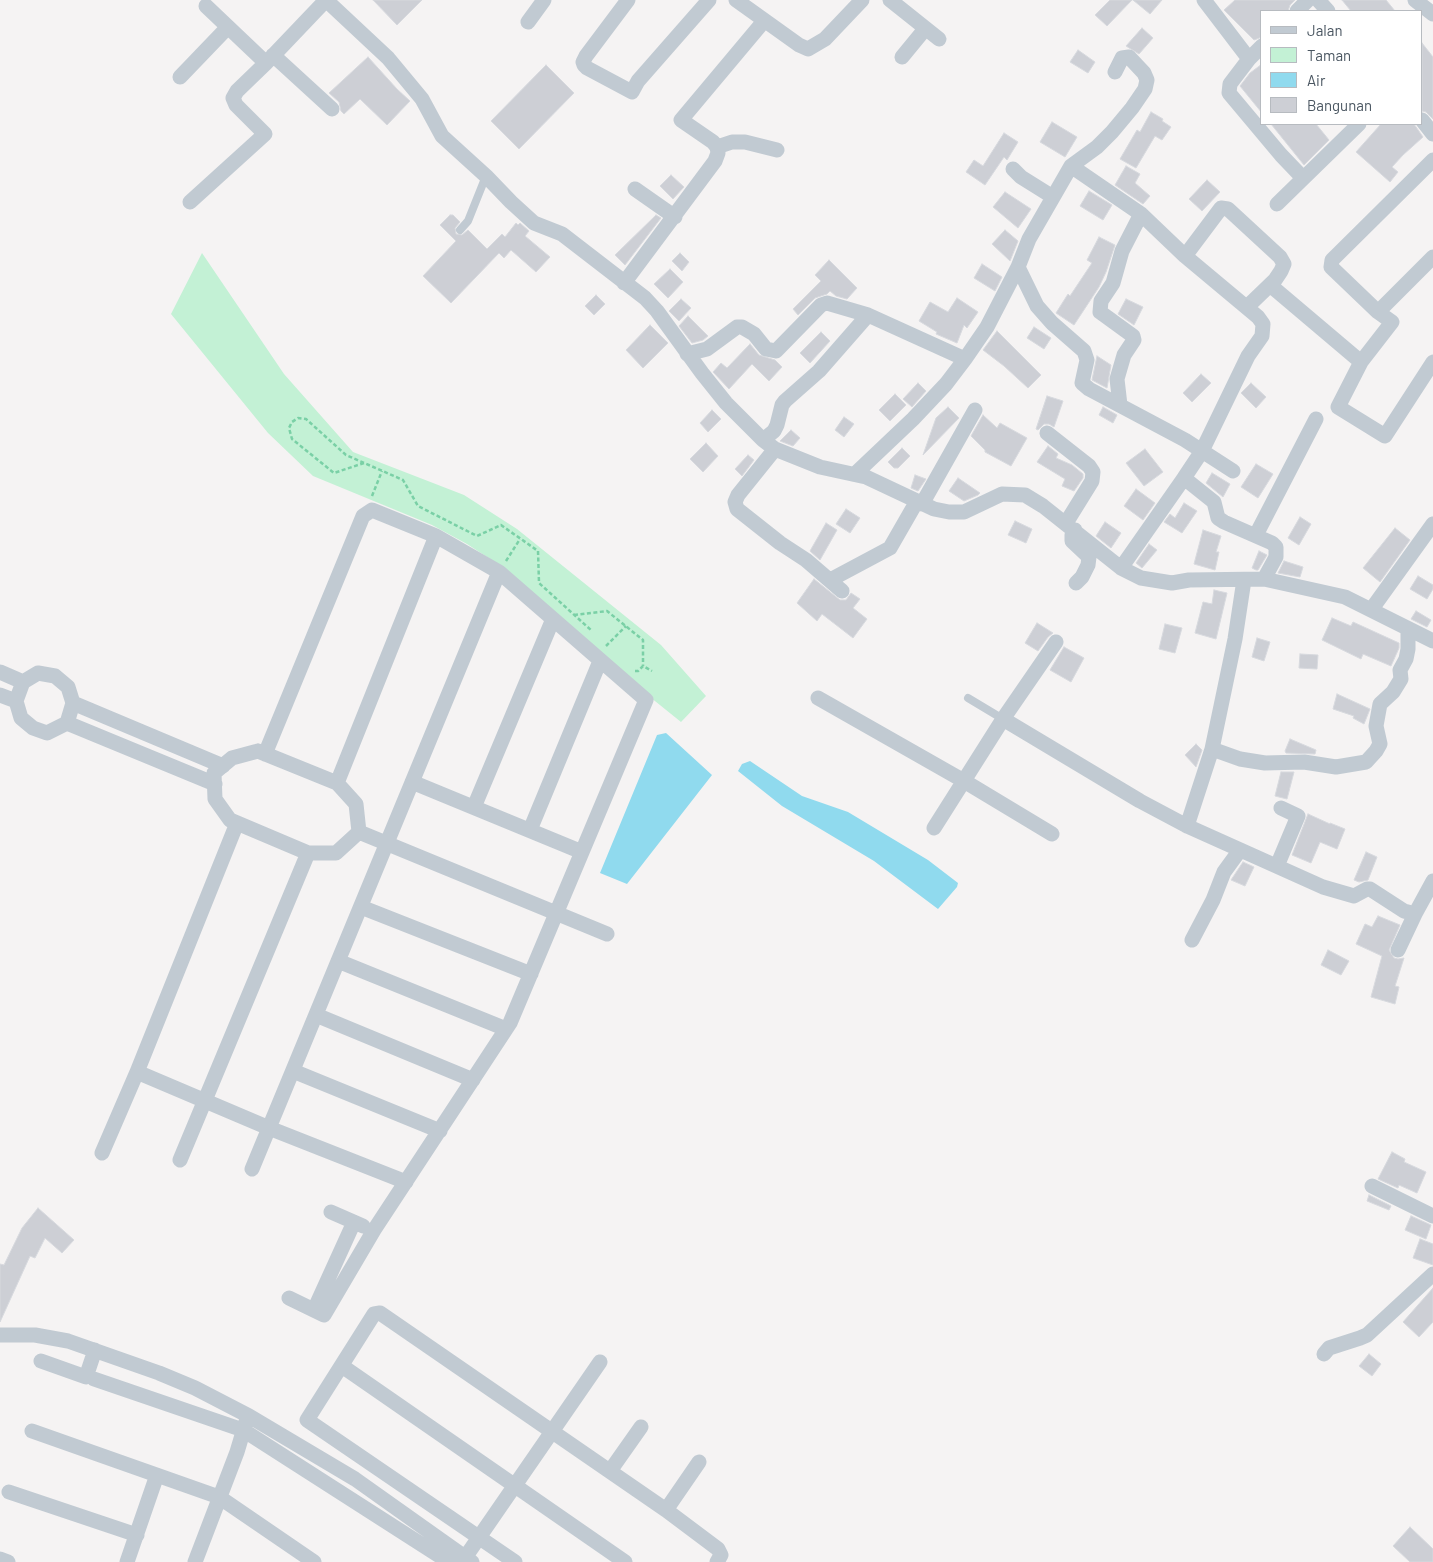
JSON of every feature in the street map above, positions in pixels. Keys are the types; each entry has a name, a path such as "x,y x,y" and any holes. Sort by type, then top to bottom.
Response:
{"street":[{"path":"190,202 265,134 236,105 233,98 237,91 326,0 388,58 422,99 442,136 534,223 562,234 645,298 657,311 687,354 726,403 769,444 820,467 866,477 934,509 964,512 1002,494 1024,495 1043,506 1121,568 1141,578 1172,583 1189,580 1264,579 1345,597 1433,641"},
{"path":"528,22 544,0"},
{"path":"628,0 583,62 587,68 632,92 638,81 709,0"},
{"path":"736,0 764,21 808,49 825,39 859,1"},
{"path":"890,0 939,39"},
{"path":"1298,10 1308,0"},
{"path":"1318,0 1327,10"},
{"path":"1208,2 1250,58"},
{"path":"1418,2 1433,14"},
{"path":"1418,2 1433,20"},
{"path":"206,6 228,28 332,109"},
{"path":"624,283 631,271 675,217 716,161 717,147 713,142 681,120 764,21"},
{"path":"180,77 228,28"},
{"path":"902,57 925,29"},
{"path":"1260,48 1230,84 1229,93 1303,178"},
{"path":"856,474 913,419 946,384 965,359 987,326 1018,267 1029,239 1071,166 1097,147 1112,132 1145,89 1147,80 1144,73 1129,57 1122,58 1115,72"},
{"path":"1423,121 1433,134"},
{"path":"1277,204 1350,126"},
{"path":"717,147 732,142 745,142 777,150"},
{"path":"1433,160 1332,260 1331,267 1378,312 1392,322 1361,362 1338,407 1385,436 1433,362"},
{"path":"1071,166 1141,214 1185,256 1247,307 1263,324 1262,336 1248,356 1202,451 1121,568"},
{"path":"1013,169 1021,177 1053,197"},
{"path":"635,189 675,217"},
{"path":"1185,256 1218,211 1221,208 1228,209 1280,257 1284,264 1270,285 1247,307"},
{"path":"1120,405 1116,379 1124,354 1134,340 1133,336 1100,312 1101,301 1113,283 1122,251 1141,214"},
{"path":"1378,312 1433,257"},
{"path":"1018,267 1037,306 1052,323 1084,351 1087,360 1082,383 1089,390 1120,405 1202,451 1232,471"},
{"path":"1270,285 1361,362"},
{"path":"687,354 706,349 737,327 742,327 754,334 766,350 776,351 821,306 827,303 868,316 965,359"},
{"path":"842,592 830,580 737,509 735,502 769,444 777,425 782,405 819,371 868,316"},
{"path":"830,580 890,548 975,410"},
{"path":"1256,535 1316,419"},
{"path":"1047,433 1089,466 1093,472 1092,481 1070,527 1072,542 1089,557 1088,565 1082,577 1076,583"},
{"path":"1184,478 1214,502 1218,518 1272,543 1277,551 1276,556 1264,579"},
{"path":"265,754 364,516 372,510 436,536 499,572 646,700 506,1029 374,1230 324,1315 289,1298"},
{"path":"1371,610 1433,524"},
{"path":"337,783 436,536"},
{"path":"252,1169 499,572"},
{"path":"1186,826 1212,749 1236,638 1244,580"},
{"path":"474,807 553,619"},
{"path":"1212,749 1240,759 1265,763 1304,762 1336,767 1366,762 1380,744 1376,726 1380,704 1393,692 1401,679 1400,670 1406,659 1408,649 1408,628"},
{"path":"934,828 1003,719 1056,642"},
{"path":"530,830 598,659"},
{"path":"0,672 23,682"},
{"path":"38,674 55,676 68,686 73,703 67,723 47,733 33,728 21,718 16,701 23,682 38,674"},
{"path":"0,695 16,701"},
{"path":"818,698 964,781 1052,834"},
{"path":"73,703 223,766"},
{"path":"1003,719 1140,801 1186,826 1323,887 1354,896 1370,889 1399,908 1415,914"},
{"path":"67,723 215,784"},
{"path":"258,752 337,783 356,804 359,832 336,853 308,853 230,820 215,799 214,773 232,758 258,752"},
{"path":"412,782 582,852"},
{"path":"1277,866 1298,816 1281,808"},
{"path":"102,1153 137,1072 237,824"},
{"path":"359,832 607,934"},
{"path":"1192,940 1219,901 1224,872 1240,850"},
{"path":"180,1160 308,853"},
{"path":"1398,950 1433,882"},
{"path":"360,907 531,974"},
{"path":"338,962 506,1029"},
{"path":"316,1015 473,1080"},
{"path":"293,1071 440,1131"},
{"path":"137,1072 269,1128 406,1182"},
{"path":"1372,1186 1433,1216"},
{"path":"330,1212 374,1230"},
{"path":"314,1310 354,1222"},
{"path":"1324,1354 1329,1348 1360,1338 1366,1334 1433,1274"},
{"path":"515,1562 307,1420 374,1314 380,1313 666,1510 718,1549 721,1555 717,1562"},
{"path":"0,1335 35,1335 54,1338 95,1350 195,1388 449,1562"},
{"path":"41,1362 86,1377 95,1350"},
{"path":"94,1380 246,1423 355,1478 467,1560 600,1362"},
{"path":"342,1366 625,1562"},
{"path":"195,1562 237,1452 246,1423"},
{"path":"610,1471 642,1426"},
{"path":"32,1431 219,1497 314,1562"},
{"path":"666,1510 699,1462"},
{"path":"128,1562 157,1475"},
{"path":"9,1492 136,1535"},
{"path":"0,1559 8,1562"}],"lane":[{"path":"460,230 468,221 486,176"},
{"path":"968,698 1003,719"}],"path":[{"path":"298,418 306,419 346,455 364,463 334,473 292,439 290,428 292,422 298,418"},
{"path":"372,510 370,502 382,471"},
{"path":"499,572 520,539"},
{"path":"574,615 607,611 643,640 643,666"},
{"path":"598,659 626,626"}],"green space":[{"path":"202,253 284,374 353,452 464,495 517,529 661,645 706,696 681,722 645,693 507,570 467,544 432,525 313,476 268,433 171,314"}],"water":[{"path":"666,733 712,775 627,884 600,873 657,735"},
{"path":"750,761 802,796 848,812 928,860 958,883 957,887 938,909 874,861 782,806 738,771 742,764"}],"building":[{"path":"373,0 422,0 397,25"},
{"path":"1110,0 1132,0 1107,26 1095,15"},
{"path":"1133,0 1162,0 1150,14"},
{"path":"1235,0 1295,0 1288,10 1260,10 1260,38 1254,40 1224,10"},
{"path":"1342,0 1386,0 1394,10 1350,10"},
{"path":"1142,28 1153,38 1139,54 1126,46"},
{"path":"1423,44 1433,57 1433,119 1423,111"},
{"path":"1078,50 1095,62 1088,73 1070,62"},
{"path":"368,57 410,101 387,125 360,99 344,114 341,111 339,102 329,93"},
{"path":"546,65 574,93 519,149 491,121"},
{"path":"1260,66 1260,111 1240,86 1250,73"},
{"path":"1151,112 1163,119 1162,121 1171,127 1162,140 1155,136 1136,168 1120,159 1137,130 1140,132"},
{"path":"1052,122 1077,137 1065,157 1040,142"},
{"path":"1272,125 1317,125 1329,140 1304,165"},
{"path":"1380,125 1415,125 1423,137 1392,167 1398,172 1390,182 1356,152"},
{"path":"1004,133 1018,142 1007,160 1004,157 985,185 966,172 974,160 983,166"},
{"path":"1126,166 1140,174 1135,183 1150,196 1143,204 1115,185"},
{"path":"671,175 684,187 673,199 660,186"},
{"path":"1207,180 1220,192 1202,211 1189,199"},
{"path":"1089,191 1112,205 1103,220 1080,206"},
{"path":"1005,192 1031,209 1018,228 993,207"},
{"path":"450,215 453,215 460,222 455,228 456,234 462,235 468,230 487,249 502,234 505,237 516,223 518,225 520,223 529,231 525,236 550,257 536,272 511,250 504,258 499,253 451,303 423,276 456,241 440,225"},
{"path":"656,215 661,218 625,265 615,255"},
{"path":"1005,230 1018,241 1010,261 992,244"},
{"path":"1099,237 1115,245 1099,287 1074,325 1056,313 1092,263 1087,260"},
{"path":"680,253 689,262 682,271 672,261"},
{"path":"829,260 857,288 847,299 836,296 830,291 815,298 798,315 793,309 821,281 815,275"},
{"path":"982,264 1002,277 995,291 974,278"},
{"path":"670,269 683,282 668,298 654,284"},
{"path":"596,295 605,304 594,315 585,306"},
{"path":"957,298 978,312 967,328 964,325 957,343 936,334 937,332 919,321 930,302 948,312"},
{"path":"681,299 691,308 679,321 669,311"},
{"path":"1126,299 1143,307 1134,325 1118,314"},
{"path":"688,316 708,336 703,340 692,343 679,326"},
{"path":"650,325 668,343 643,368 626,350"},
{"path":"1034,327 1051,338 1044,349 1027,338"},
{"path":"997,331 1041,375 1028,388 983,350"},
{"path":"821,332 830,341 810,363 800,353"},
{"path":"750,344 759,355 775,360 782,367 769,381 752,364 729,389 713,372 721,363 727,368"},
{"path":"1097,356 1111,365 1107,388 1092,380"},
{"path":"1201,374 1211,383 1192,402 1183,393"},
{"path":"918,383 926,391 912,407 903,399"},
{"path":"1251,383 1266,397 1256,408 1241,393"},
{"path":"895,394 906,405 890,421 879,410"},
{"path":"1047,396 1063,401 1054,427 1044,424 1038,430 1036,429"},
{"path":"948,407 959,418 923,455 936,418"},
{"path":"1103,407 1117,415 1113,423 1099,415"},
{"path":"712,410 721,419 708,432 700,423"},
{"path":"983,415 997,428 1000,423 1027,438 1011,466 985,452 971,436"},
{"path":"844,417 854,424 844,437 835,430"},
{"path":"791,430 800,438 793,446 780,441"},
{"path":"706,443 718,456 703,472 690,459"},
{"path":"1048,446 1058,454 1056,458 1072,465 1083,474 1083,478 1074,491 1062,486 1065,479 1037,462"},
{"path":"902,448 910,456 898,468 894,468 888,462"},
{"path":"1145,449 1163,472 1144,486 1126,463"},
{"path":"748,455 754,460 742,476 735,469"},
{"path":"1256,464 1273,474 1258,498 1241,487"},
{"path":"1212,473 1230,484 1223,497 1206,483"},
{"path":"915,475 926,479 918,491 911,488"},
{"path":"958,478 980,493 964,501 949,491"},
{"path":"1136,489 1155,503 1143,520 1124,506"},
{"path":"1184,503 1197,511 1182,533 1164,522 1170,514 1175,518"},
{"path":"846,509 860,518 850,533 836,524"},
{"path":"1300,517 1311,524 1299,545 1288,538"},
{"path":"1015,521 1032,529 1026,543 1008,535"},
{"path":"1105,522 1121,533 1111,548 1096,536"},
{"path":"826,523 837,530 820,560 810,551"},
{"path":"1395,528 1410,540 1380,582 1363,568"},
{"path":"1203,530 1221,536 1216,552 1219,552 1215,570 1194,564"},
{"path":"1149,544 1157,550 1142,568 1136,563"},
{"path":"1259,551 1267,555 1258,570 1256,570 1252,568"},
{"path":"1284,561 1303,567 1300,577 1278,573"},
{"path":"1418,576 1433,585 1433,589 1427,599 1410,589"},
{"path":"814,579 840,600 846,600 851,593 860,599 853,608 867,619 853,638 822,614 817,621 797,603"},
{"path":"1214,590 1227,593 1216,639 1195,633 1203,602 1212,604"},
{"path":"1416,611 1431,620 1427,627 1411,619"},
{"path":"1332,618 1351,626 1353,622 1399,643 1399,648 1391,666 1363,654 1361,659 1322,640"},
{"path":"1037,623 1053,633 1038,651 1025,643"},
{"path":"1165,624 1182,628 1175,653 1159,649"},
{"path":"1257,638 1270,642 1264,661 1252,657"},
{"path":"1064,647 1084,658 1071,682 1050,670"},
{"path":"1300,654 1318,655 1317,669 1299,668"},
{"path":"1337,694 1370,709 1364,724 1353,718 1354,716 1333,709"},
{"path":"1290,739 1316,750 1315,754 1286,753 1285,751"},
{"path":"1196,744 1202,750 1196,767 1185,755"},
{"path":"1281,772 1294,772 1287,799 1275,796"},
{"path":"1308,814 1345,829 1337,849 1320,842 1311,863 1292,855"},
{"path":"1366,852 1377,857 1368,880 1359,882 1354,880"},
{"path":"1243,862 1254,867 1245,886 1231,880"},
{"path":"1378,916 1400,925 1389,950 1394,958 1404,958 1395,986 1399,987 1395,1004 1371,997 1382,956 1356,944 1365,924 1372,927"},
{"path":"1328,950 1349,961 1341,975 1321,965"},
{"path":"1392,1152 1405,1159 1404,1162 1426,1172 1417,1193 1399,1185 1398,1188 1378,1179"},
{"path":"1369,1195 1391,1206 1389,1210 1367,1201"},
{"path":"38,1208 74,1240 62,1253 45,1238 35,1258 30,1256 0,1322 0,1264 4,1265 22,1228"},
{"path":"1411,1216 1431,1225 1426,1239 1405,1230"},
{"path":"1420,1239 1433,1244 1433,1265 1413,1258"},
{"path":"1433,1288 1433,1322 1419,1337 1403,1322"},
{"path":"1369,1354 1381,1364 1372,1376 1359,1366"},
{"path":"1410,1527 1433,1549 1433,1562 1410,1562 1393,1546"}]}
